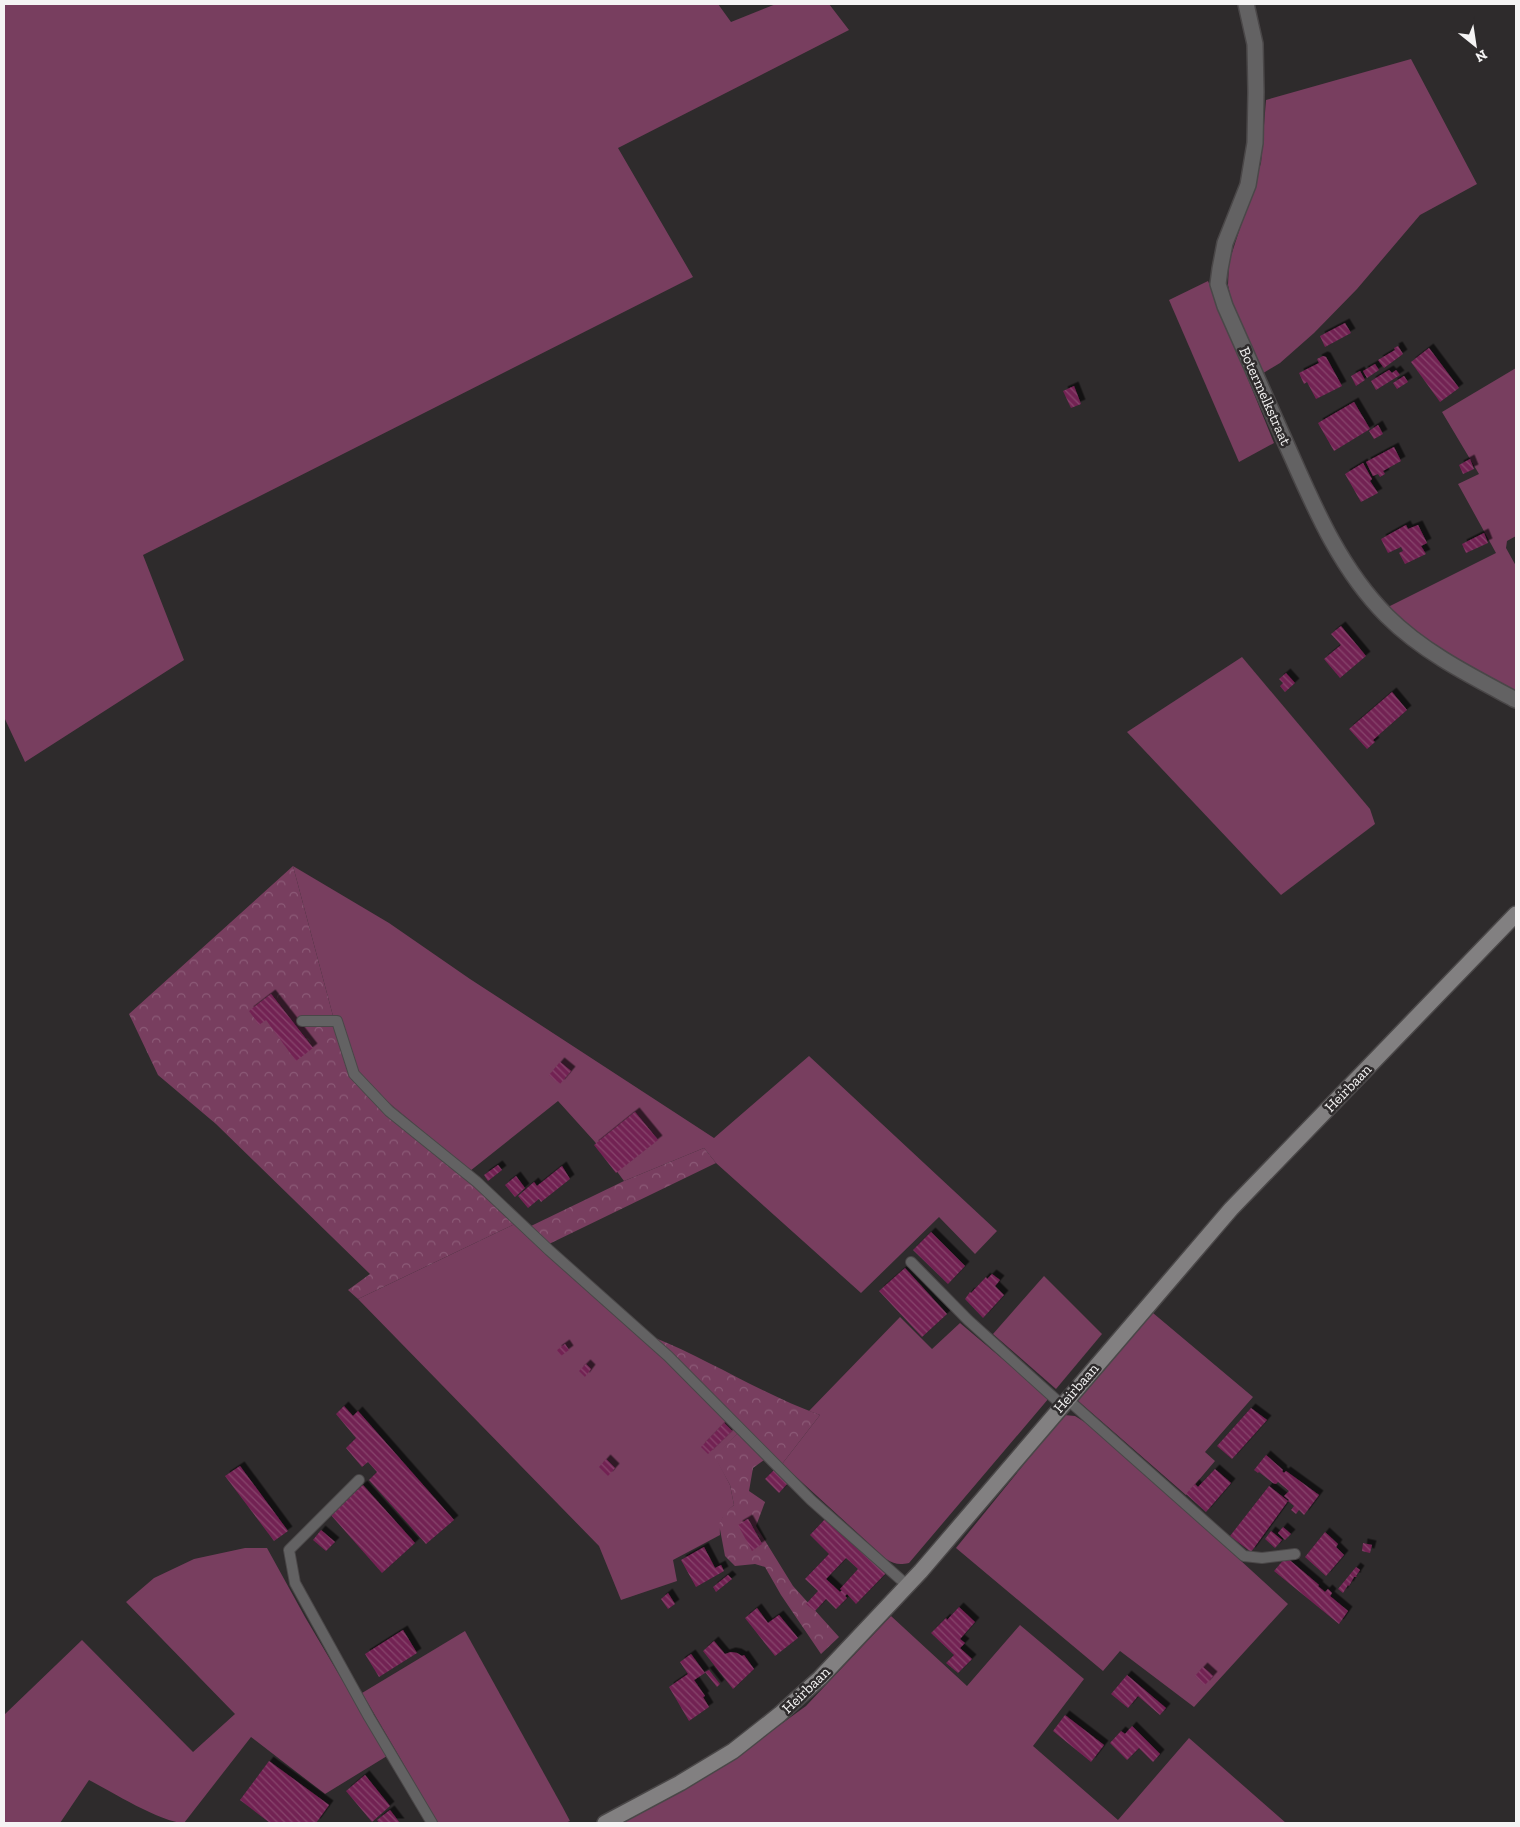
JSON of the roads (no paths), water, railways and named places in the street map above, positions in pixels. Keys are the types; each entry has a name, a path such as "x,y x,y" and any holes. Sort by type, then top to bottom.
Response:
{"street":[{"name":"Botermelkstraat","path":"1246,4 1255,44 1255,143 1248,185 1226,243 1220,269 1218,284 1225,306 1317,514 1345,564 1367,594 1387,617 1421,644 1465,673 1516,700"},
{"name":"Heirbaan","path":"605,1823 680,1783 733,1751 780,1714 820,1678 908,1586 1231,1209 1516,914"}],"lane":[{"path":"302,1021 337,1021 354,1074 389,1111 477,1182 549,1250 668,1356 811,1500 908,1586"},
{"path":"912,1262 968,1320 1244,1556 1262,1558 1295,1554"},
{"path":"358,1480 289,1550 295,1583 369,1717 432,1823"}]}
